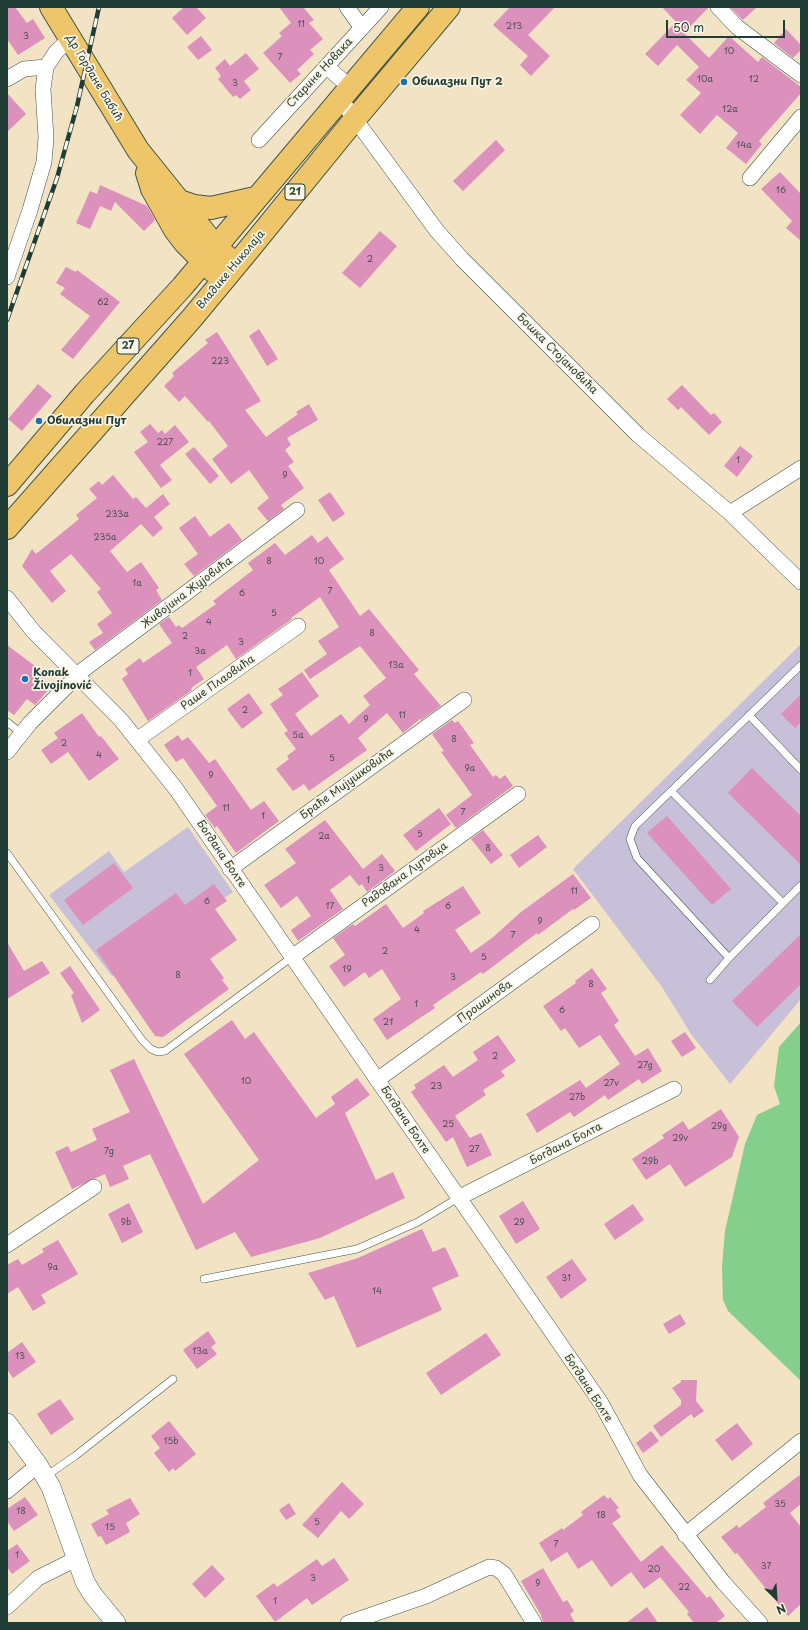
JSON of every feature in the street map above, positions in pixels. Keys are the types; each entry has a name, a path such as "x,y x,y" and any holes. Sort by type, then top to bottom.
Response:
{"main road":[{"name":"Др Гордане Бабић","path":"51,7 138,150 179,202 210,254"},
{"name":"21","path":"210,254 255,198 346,94 418,7"},
{"name":"Владике Николаја","path":"7,528 230,273 354,119 450,7"},
{"name":"Др Гордане Бабић","path":"138,150 152,189 175,230 210,254 230,273"},
{"path":"179,202 211,208 255,198"},
{"name":"27","path":"7,485 85,393 210,254"}],"street":[{"path":"347,7 362,28"},
{"name":"Старине Новака","path":"259,140 381,7"},
{"path":"718,7 737,27 801,75"},
{"path":"7,277 30,210 44,162 46,138 43,89 46,67 53,55 70,39"},
{"path":"7,79 24,69 46,67"},
{"name":"Бошка Стојановића","path":"327,67 346,94 354,119 437,231 462,259 638,435 730,513 801,582"},
{"path":"750,178 799,124"},
{"path":"730,513 801,468"},
{"name":"Живојина Жујовића","path":"7,752 21,733 76,676 96,659 150,621 297,510"},
{"name":"Богдана Болте","path":"7,598 33,631 138,739 176,789 600,1403 640,1475 685,1536 723,1582 760,1623"},
{"name":"Богдана Болте","path":"7,614 33,631"},
{"name":"Раше Плаовића","path":"138,739 298,626"},
{"name":"Браће Мијушковића","path":"230,868 464,700"},
{"name":"Радована Лутовца","path":"292,957 518,794"},
{"name":"Прошинова","path":"377,1080 592,924"},
{"name":"Богдана Болта","path":"458,1198 674,1089"},
{"path":"7,1245 94,1187"},
{"path":"7,1424 42,1471 60,1510 76,1559 93,1595 116,1623"},
{"path":"685,1536 801,1440"},
{"path":"7,1491 42,1471"},
{"path":"7,1607 38,1578 76,1559"},
{"path":"348,1623 426,1596 489,1567 496,1568 504,1574 534,1623"}],"lane":[{"path":"729,958 637,858 630,839 635,826 801,665"},
{"path":"749,715 801,770"},
{"path":"7,722 21,733"},
{"path":"671,791 783,903"},
{"path":"7,853 142,1040 150,1049 158,1052 165,1051 292,957"},
{"path":"710,980 729,958 801,885"},
{"path":"204,1279 357,1249 418,1222 458,1198"},
{"path":"42,1471 75,1456 173,1379"}],"shaded area":[{"path":"801,644 801,999 730,1084 691,1034 662,987 573,869"},
{"path":"188,827 233,892 112,976 49,895 109,851 124,872"}],"green space":[{"path":"801,1022 801,1381 728,1311 723,1300 722,1267 725,1231 745,1144 757,1115 780,1104 774,1086 779,1047"}],"building":[{"path":"7,7 15,7 27,23 33,19 45,38 18,55 7,39"},
{"path":"184,7 196,7 206,18 187,35 172,18"},
{"path":"279,7 303,7 314,20 309,23 323,39 310,50 314,54 297,70 301,74 290,83 263,53 282,36 279,33 291,23"},
{"path":"510,7 555,7 528,35 550,56 531,76 520,65 528,56 493,25"},
{"path":"662,7 709,7 684,33 709,58 729,36 758,62 762,57 801,87 801,93 759,141 762,144 746,164 726,148 738,133 717,115 700,134 680,115 701,93 686,80 699,67 677,45 658,66 645,54 676,22"},
{"path":"730,7 757,7 743,20"},
{"path":"786,29 801,45 801,50 793,58 774,43"},
{"path":"201,36 212,50 198,60 187,47"},
{"path":"246,53 259,69 244,81 251,90 240,99 236,95 233,97 218,79 221,76 215,68 225,59 230,66"},
{"path":"7,93 26,114 7,132"},
{"path":"496,140 505,150 463,191 453,181"},
{"path":"780,172 801,194 801,241 786,228 792,221 761,189"},
{"path":"100,185 147,206 155,220 144,231 115,202 111,211 100,206 90,229 76,223 90,191 97,194"},
{"path":"380,231 397,246 360,288 342,273"},
{"path":"66,267 76,272 77,270 120,302 73,359 61,350 90,316 60,294 65,288 56,283"},
{"path":"259,329 278,359 267,366 249,336"},
{"path":"217,332 261,401 245,410 266,437 298,414 296,412 309,404 318,420 287,438 291,445 285,450 294,462 288,466 304,488 281,505 284,509 268,521 257,508 269,498 249,470 231,484 212,459 228,446 209,421 208,422 185,396 179,402 164,386 174,376 172,373 208,343 205,340"},
{"path":"38,384 52,396 22,431 8,419"},
{"path":"682,385 711,415 714,413 722,422 709,435 681,407 678,410 667,399"},
{"path":"150,424 158,433 162,430 165,434 175,425 189,442 160,465 172,480 161,488 134,452 148,442 140,432"},
{"path":"740,446 753,456 737,477 724,466"},
{"path":"194,447 219,476 210,484 185,454"},
{"path":"113,475 133,499 136,497 146,508 163,494 170,504 154,517 163,528 153,537 141,524 110,551 127,572 141,562 159,588 156,590 162,600 95,650 89,642 103,633 97,624 112,613 97,592 101,589 71,554 50,571 66,591 52,603 22,566 32,549 36,554 79,519 76,515 97,498 89,489 99,481 102,485"},
{"path":"330,492 345,514 333,522 318,500"},
{"path":"195,516 210,537 229,523 242,540 194,576 184,564 198,554 179,528"},
{"path":"312,535 318,543 327,536 344,559 329,570 360,616 369,609 419,670 414,674 441,706 421,720 420,719 403,733 387,713 358,738 367,750 309,791 304,784 293,791 276,769 289,759 287,756 296,749 284,733 288,731 270,704 283,695 278,689 302,672 319,696 295,714 311,736 341,714 349,724 370,705 363,696 386,678 360,646 310,679 304,670 327,654 318,641 339,627 320,597 236,659 227,645 196,667 204,679 191,688 192,690 148,721 122,679 128,674 125,669 140,658 143,663 172,643 159,624 169,617 176,627 179,625 182,628 216,604 213,601 253,570 248,563 275,543 285,555"},
{"name":"Konak Živojinović","path":"7,645 47,675 41,683 49,689 35,705 27,699 14,715 7,710"},
{"path":"249,693 263,713 242,729 227,709"},
{"path":"801,694 801,722 795,728 781,714"},
{"path":"82,713 99,737 101,736 119,759 89,781 68,752 51,764 41,750 58,738 54,733"},
{"path":"452,720 455,723 458,721 474,743 470,745 493,777 496,775 500,779 505,775 513,786 456,828 446,815 472,795 441,752 444,751 432,734"},
{"path":"178,735 182,741 188,737 209,763 215,759 251,810 264,801 279,821 236,853 217,826 215,828 205,815 217,806 183,758 176,762 164,745"},
{"path":"752,768 801,816 801,865 728,793"},
{"path":"439,808 451,824 416,851 403,835"},
{"path":"667,816 731,889 712,905 647,833"},
{"path":"325,820 363,869 382,854 395,871 367,892 362,884 359,886 350,875 330,890 343,909 298,941 291,930 311,916 297,896 281,908 264,885 296,863 285,849"},
{"path":"483,830 503,855 491,864 471,839"},
{"path":"538,835 547,847 519,868 510,855"},
{"path":"114,863 133,888 83,925 64,900"},
{"path":"573,874 591,898 574,910 573,909 538,935 537,933 483,974 481,972 433,1005 435,1008 387,1040 373,1019 401,999 382,969 369,978 365,972 344,987 329,966 345,955 333,938 353,924 355,926 386,904 403,928 424,913 423,911 463,886 481,913 455,930 471,953 492,938 521,912"},
{"path":"214,884 227,901 215,909 237,940 210,959 224,978 222,980 229,989 163,1037 155,1036 96,950 176,893 185,905"},
{"path":"801,934 801,984 757,1027 732,1001"},
{"path":"7,942 24,971 42,961 50,973 7,999"},
{"path":"70,966 100,1010 82,1023 71,995 74,993 60,973"},
{"path":"592,968 607,989 601,993 619,1021 614,1025 635,1056 648,1048 662,1071 642,1084 639,1079 608,1100 605,1095 574,1117 570,1112 537,1133 526,1114 580,1080 586,1088 620,1064 600,1035 579,1048 565,1028 561,1031 543,1006 576,983 575,981"},
{"path":"232,1020 245,1039 254,1032 316,1118 335,1104 331,1097 357,1078 370,1095 345,1113 376,1180 393,1172 405,1198 320,1238 251,1257 235,1232 196,1250 150,1154 123,1166 129,1179 110,1187 105,1174 72,1189 55,1152 68,1146 71,1152 97,1140 92,1129 130,1112 110,1070 134,1059 203,1204 259,1160 184,1054"},
{"path":"685,1032 696,1048 682,1057 671,1041"},
{"path":"498,1035 516,1061 501,1071 505,1076 483,1090 486,1095 455,1116 470,1138 481,1133 492,1155 467,1167 453,1137 446,1142 411,1092 416,1088 414,1085 444,1065 453,1077 478,1060 473,1052"},
{"path":"721,1109 739,1137 732,1157 685,1187 670,1164 646,1180 632,1159 664,1138 662,1135 683,1121 689,1130"},
{"path":"523,1201 540,1229 516,1244 499,1216"},
{"path":"129,1203 143,1232 122,1243 108,1214"},
{"path":"633,1204 644,1220 615,1240 604,1224"},
{"path":"422,1229 433,1252 445,1247 459,1276 432,1288 442,1310 357,1348 334,1296 325,1300 308,1273 358,1258"},
{"path":"58,1240 78,1274 41,1295 46,1303 33,1311 18,1287 7,1294 7,1265 18,1259 22,1265 44,1252 42,1249"},
{"path":"572,1259 587,1280 561,1299 546,1277"},
{"path":"680,1314 686,1324 669,1334 663,1324"},
{"path":"208,1331 216,1343 211,1347 217,1354 197,1369 183,1350"},
{"path":"486,1333 501,1355 441,1395 426,1373"},
{"path":"22,1342 36,1362 13,1378 7,1369 7,1353"},
{"path":"681,1380 697,1380 696,1401 704,1411 694,1418 691,1414 661,1437 653,1426 681,1405 681,1400 672,1388 681,1382"},
{"path":"60,1399 74,1419 51,1435 37,1414"},
{"path":"169,1421 196,1454 175,1471 173,1468 169,1472 154,1453 160,1448 151,1436"},
{"path":"737,1423 753,1444 732,1461 715,1440"},
{"path":"651,1431 659,1441 643,1453 636,1443"},
{"path":"801,1474 801,1504 790,1513 801,1527 801,1604 788,1616 737,1553 735,1554 721,1537 737,1525 739,1528 766,1507 763,1503"},
{"path":"342,1482 364,1504 349,1519 341,1511 318,1538 302,1525"},
{"path":"604,1495 608,1499 610,1497 619,1508 616,1510 621,1517 612,1523 641,1562 662,1545 707,1598 710,1596 725,1616 716,1623 694,1623 687,1614 689,1612 660,1577 644,1589 631,1572 611,1587 592,1560 578,1569 567,1552 551,1562 539,1543 562,1528 563,1530 583,1515 581,1512"},
{"path":"25,1497 38,1515 14,1531 7,1521 7,1509"},
{"path":"130,1498 140,1514 126,1523 130,1532 106,1545 101,1536 98,1537 91,1524 109,1514 106,1510"},
{"path":"289,1503 296,1514 286,1520 279,1510"},
{"path":"17,1544 30,1561 12,1574 7,1567 7,1551"},
{"path":"334,1558 349,1580 312,1605 307,1598 275,1622 256,1596 274,1583 277,1587 317,1559 322,1566"},
{"path":"212,1565 225,1579 205,1598 192,1584"},
{"path":"543,1568 563,1602 567,1600 574,1611 570,1614 575,1623 543,1623 541,1615 521,1581"},
{"path":"647,1607 658,1623 626,1623"}],"railway":[{"path":"7,320 57,178 77,106 99,7"}],"place":[{"name":"Обилазни Пут 2","path":"404,82"},
{"name":"Обилазни Пут","path":"39,421"},
{"name":"Konak Živojinović","path":"25,679"}]}
